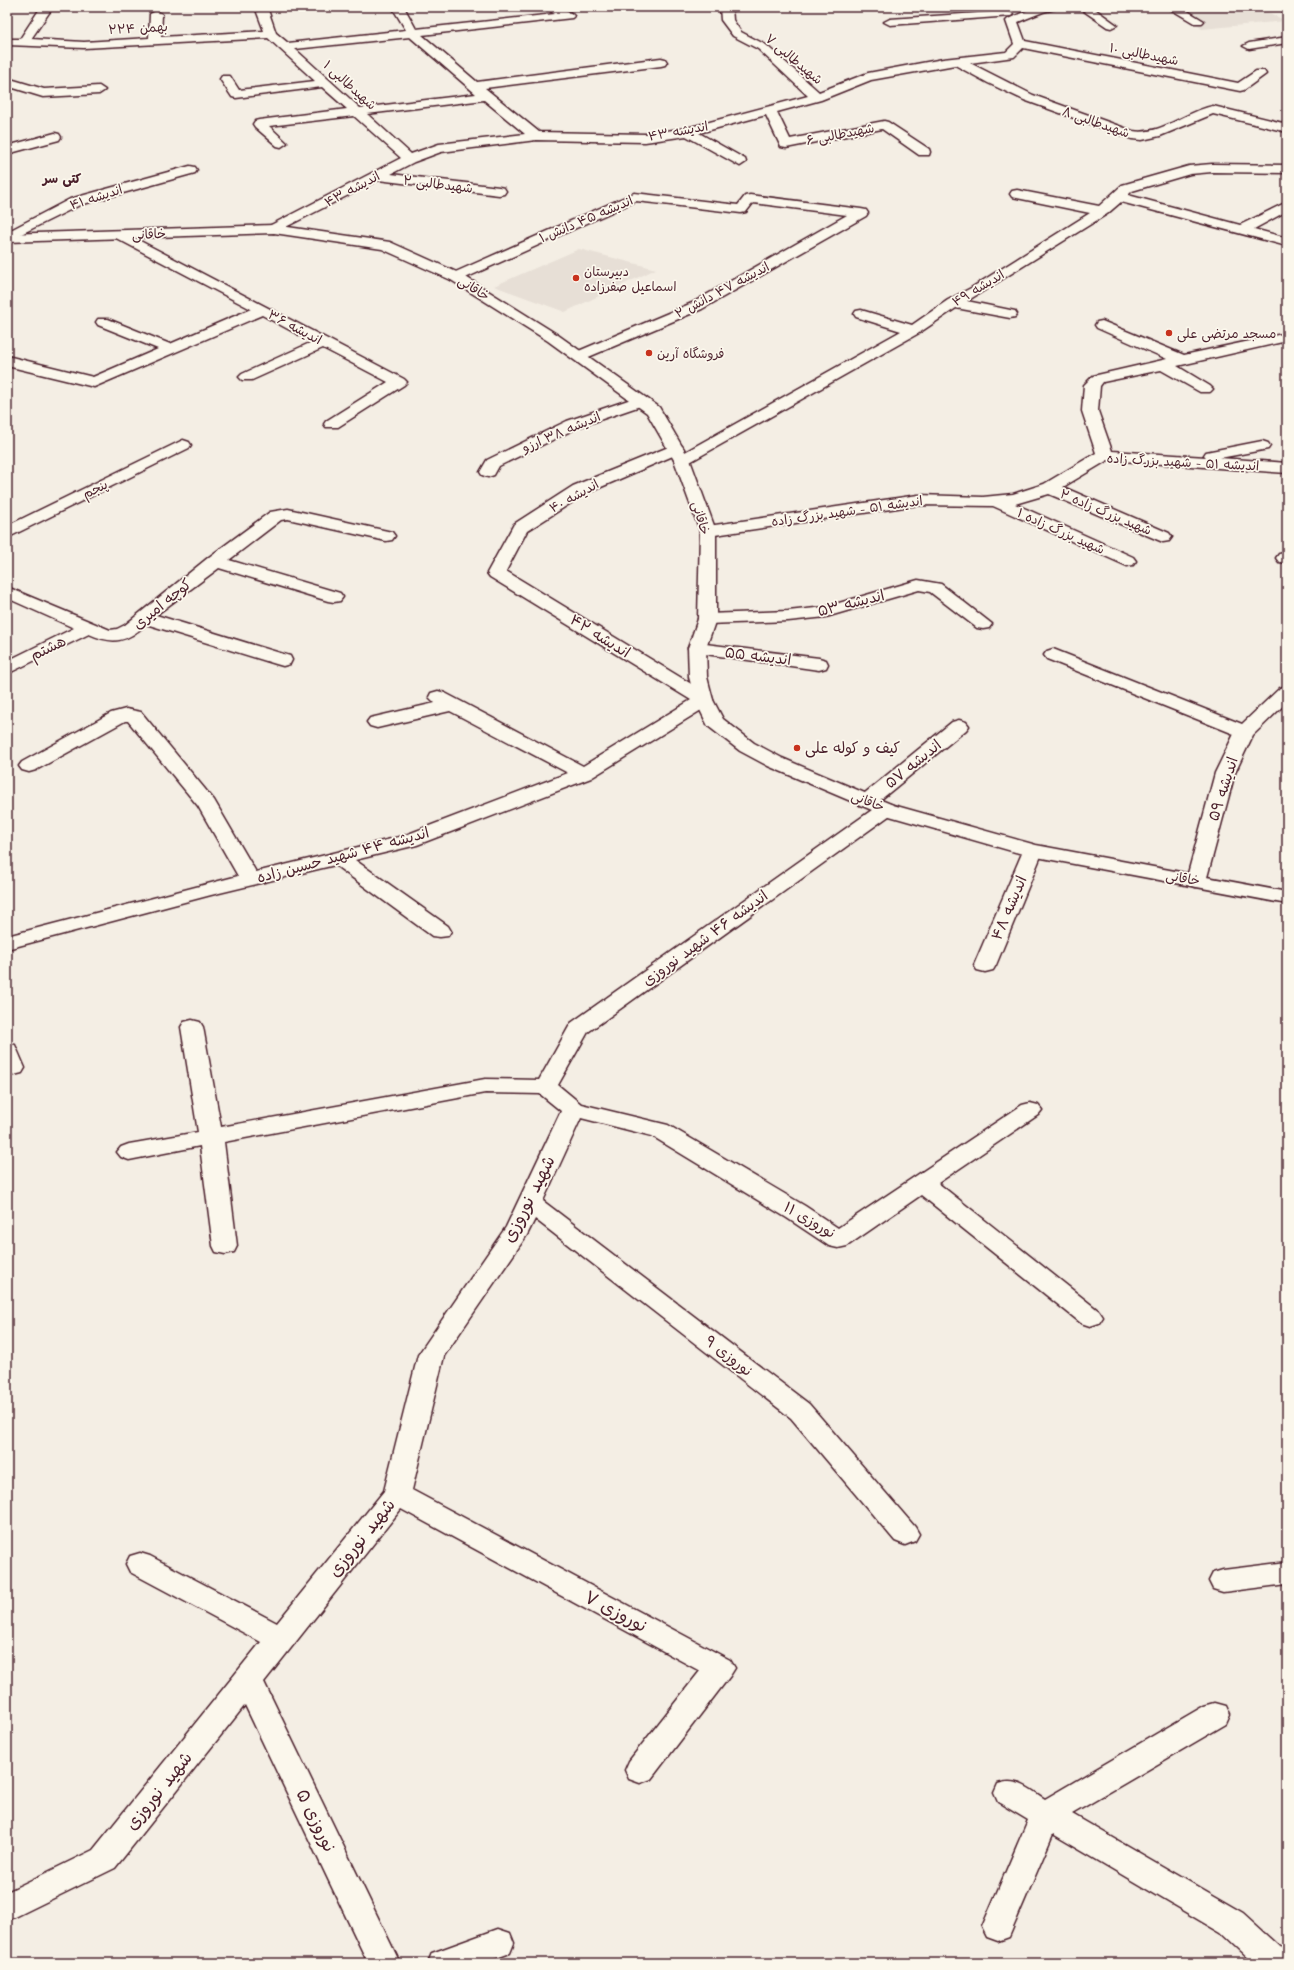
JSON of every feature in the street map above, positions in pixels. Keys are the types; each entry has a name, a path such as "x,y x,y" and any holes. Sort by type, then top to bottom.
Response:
{"street":[{"path":"23,42 47,7"},
{"path":"261,7 271,34"},
{"path":"398,7 413,32 486,96 536,136"},
{"name":"شهیدطالبی ۷","path":"726,7 727,20 737,34 762,48 817,97"},
{"path":"913,7 923,20"},
{"path":"890,22 1007,14 1051,7"},
{"path":"1084,7 1111,24"},
{"path":"1173,7 1198,21"},
{"path":"1282,7 1287,10"},
{"path":"284,47 568,16 552,8"},
{"path":"155,41 156,14"},
{"path":"1007,14 1020,44"},
{"name":"۲۲بهمن ۴","path":"7,42 84,46 271,34"},
{"name":"شهیدطالبی ۱","path":"271,34 409,159"},
{"path":"1249,46 1287,40"},
{"name":"اندیشه ۴۳","path":"274,229 409,159 439,148 536,136 645,138 688,132 817,97 868,77 1010,55 1020,44"},
{"name":"شهیدطالبی ۱۰","path":"1020,44 1240,87 1260,74"},
{"path":"475,86 661,62"},
{"name":"شهیدطالبی ۸","path":"957,62 976,73 1037,100 1134,135 1150,135 1206,110 1213,110 1287,128"},
{"path":"226,79 236,94 325,83"},
{"path":"7,82 43,93 99,90"},
{"path":"281,143 259,124 486,96"},
{"name":"شهیدطالبی ۶","path":"769,109 786,144 884,125 924,152"},
{"path":"688,132 740,162"},
{"path":"7,150 55,137"},
{"name":"اندیشه ۴۹","path":"679,455 914,330 953,302 976,291 1102,211 1120,197 1127,188 1189,170 1212,168 1287,169"},
{"name":"اندیشه ۴۱","path":"7,238 75,202 190,170"},
{"name":"شهیدطالبی ۲","path":"377,176 499,192"},
{"path":"1017,194 1102,211"},
{"name":"اندیشه ۴۵ دانش ۱","path":"456,276 634,197 741,209 750,199 861,213"},
{"path":"1120,197 1287,242"},
{"path":"1241,230 1287,206"},
{"name":"اندیشه ۴۷ دانش ۲","path":"579,356 697,306 861,213"},
{"name":"خاقانی","path":"7,238 274,229 385,244 456,276 553,338 653,410 679,455 708,531 706,619 697,648 698,677 704,700 715,722 747,747 775,762 876,805 1033,851 1287,898"},
{"name":"اندیشه ۳۶","path":"121,234 400,382 332,424"},
{"path":"953,302 1010,314"},
{"path":"7,362 94,382 262,310"},
{"path":"861,314 914,330"},
{"path":"103,322 170,349"},
{"path":"1102,325 1182,360"},
{"path":"1105,455 1090,411 1092,385 1098,379 1287,337"},
{"path":"247,377 323,342"},
{"path":"1162,364 1205,389"},
{"name":"اندیشه ۳۸ ارزو","path":"488,472 493,463 573,424 640,401"},
{"name":"پنجم","path":"7,533 183,445"},
{"path":"1179,460 1262,446"},
{"name":"اندیشه ۴۰","path":"496,572 520,528 579,490 679,455"},
{"name":"اندیشه ۵۱ - شهید بزرگ زاده","path":"708,531 918,500 995,501 1015,499 1050,488 1105,455 1287,468"},
{"name":"شهید بزرگ زاده ۲","path":"1050,488 1163,537"},
{"name":"شهید بزرگ زاده ۱","path":"995,501 1127,561"},
{"name":"کوچه امیری","path":"7,592 108,636 117,636 127,633 143,617 276,516 288,514 386,536"},
{"path":"215,561 334,597"},
{"name":"اندیشه ۴۲","path":"496,572 704,700"},
{"name":"اندیشه ۵۳","path":"706,619 788,616 826,612 918,585 935,588 983,624"},
{"path":"143,617 284,660"},
{"name":"هشتم","path":"7,668 88,628"},
{"name":"اندیشه ۵۵","path":"697,648 819,664"},
{"path":"1054,655 1245,732"},
{"name":"اندیشه ۵۹","path":"1196,881 1225,773 1245,732 1287,693"},
{"name":"اندیشه ۴۴ شهید حسین زاده","path":"7,943 250,879 410,841 584,774 704,700"},
{"path":"377,722 445,701 584,774"},
{"path":"29,766 118,717 126,715 134,716 207,804 250,879"},
{"name":"اندیشه ۵۷","path":"876,805 959,726"},
{"name":"اندیشه ۴۶ شهید نوروزی","path":"546,1087 579,1028 876,805"},
{"name":"اندیشه ۴۸","path":"985,965 1033,851"},
{"path":"338,858 440,931"},
{"path":"192,1027 211,1137 225,1246"},
{"path":"129,1152 485,1086 546,1087 573,1109"},
{"name":"نوروزی ۱۱","path":"573,1109 660,1130 796,1212 838,1240 1030,1110"},
{"name":"شهید نوروزی","path":"7,1907 104,1859 397,1494 431,1355 518,1229 573,1109"},
{"path":"922,1183 1090,1316"},
{"name":"نوروزی ۹","path":"530,1203 800,1411 905,1534"},
{"name":"نوروزی ۷","path":"397,1494 720,1668 640,1770"},
{"path":"140,1564 281,1639"},
{"path":"1223,1581 1287,1573"},
{"name":"نوروزی ۵","path":"248,1680 384,1963"},
{"path":"998,1927 1046,1814 1215,1715"},
{"path":"1009,1793 1232,1923 1274,1963"},
{"path":"444,1963 498,1943"}],"shaded area":[{"path":"1171,7 1257,7 1286,21 1202,29"},
{"name":"دبیرستان اسماعیل صفرزاده","path":"579,249 656,269 565,312 494,286"}],"place":[{"name":"دبیرستان اسماعیل صفرزاده","path":"576,278"},
{"name":"مسجد مرتضی علی","path":"1169,333"},
{"name":"فروشگاه آرین","path":"649,353"},
{"name":"کیف و کوله علی","path":"797,748"}],"district":[{"name":"کتی سر","path":"62,178"}]}
